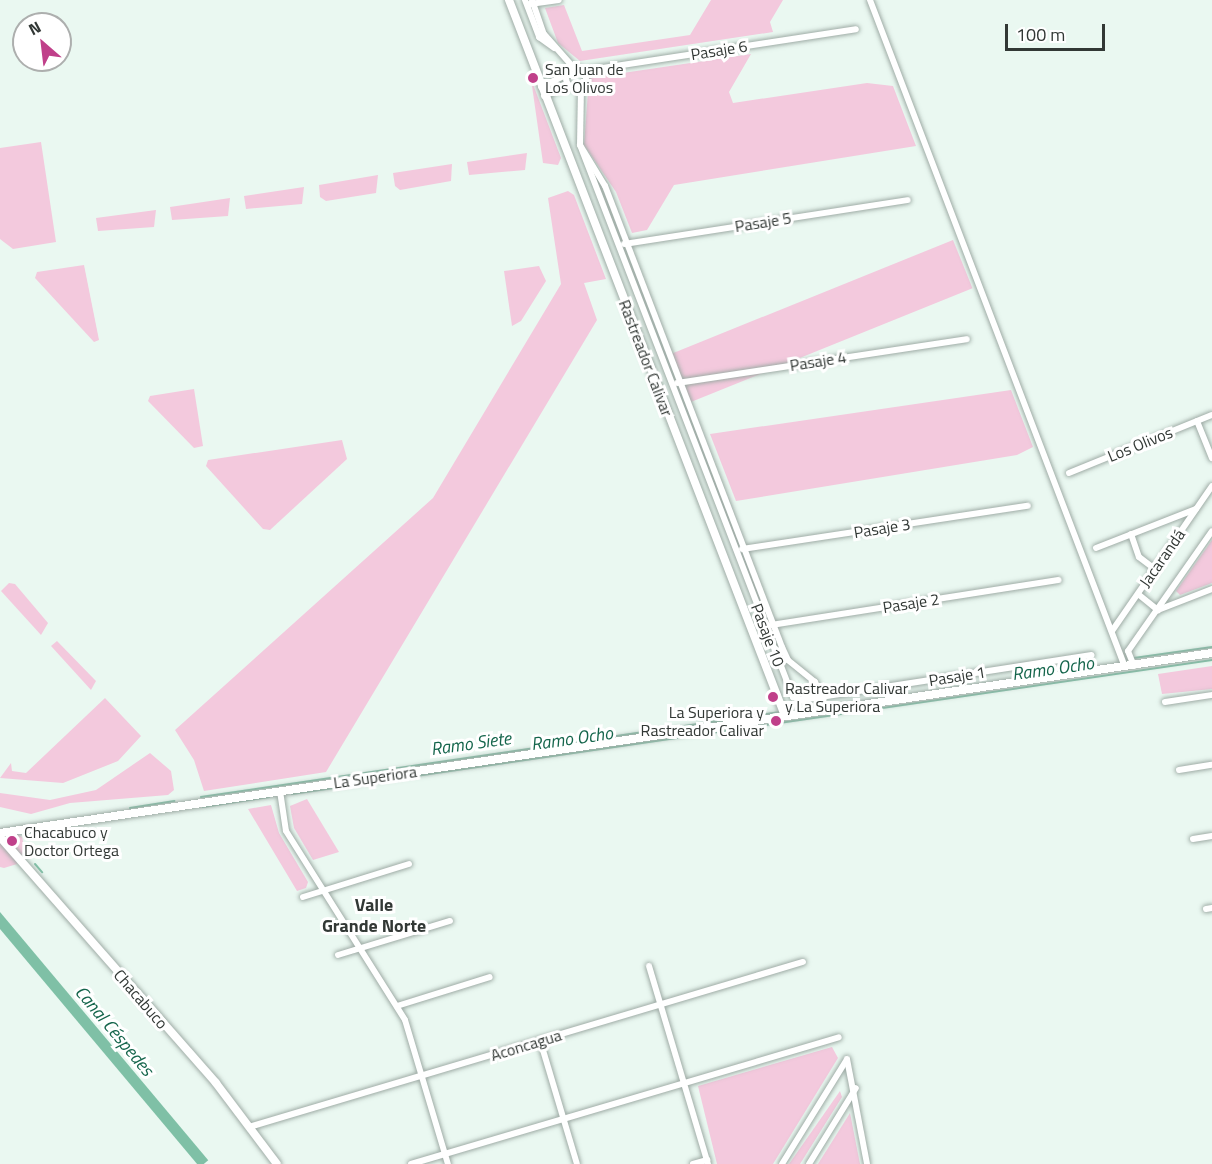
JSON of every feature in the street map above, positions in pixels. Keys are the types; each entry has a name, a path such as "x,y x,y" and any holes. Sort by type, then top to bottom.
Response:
{"street":[{"name":"Rastreador Calivar","path":"509,0 544,96 785,716"},
{"path":"544,96 568,85 580,88 586,80 583,71 574,68 544,34 529,2 559,0"},
{"path":"870,0 1112,631 1130,666"},
{"name":"Pasaje 6","path":"583,71 856,29"},
{"path":"541,87 566,75 574,68"},
{"path":"566,75 568,85"},
{"name":"Pasaje 10","path":"580,88 580,145 670,384 793,697 822,697 815,682 788,660 605,186 580,145"},
{"name":"Pasaje 5","path":"618,245 908,200"},
{"name":"Pasaje 4","path":"670,384 967,339"},
{"name":"Los Olivos","path":"1068,473 1212,415"},
{"path":"1197,421 1212,458"},
{"name":"Jacarandá","path":"1112,631 1212,486"},
{"name":"Pasaje 3","path":"736,550 1028,506"},
{"path":"1096,548 1196,509"},
{"name":"Jacarandá","path":"1130,666 1128,651 1212,531"},
{"path":"1131,534 1139,556 1155,569"},
{"name":"Pasaje 2","path":"765,626 1058,580"},
{"path":"1138,594 1158,610 1212,589"},
{"name":"La Superiora","path":"0,835 280,791 1212,653"},
{"name":"Pasaje 1","path":"822,697 1092,655"},
{"path":"1165,702 1212,695"},
{"path":"1179,770 1212,765"},
{"path":"280,791 286,831 397,1006 422,1076 448,1164"},
{"name":"Chacabuco","path":"0,835 249,1127 277,1164"},
{"path":"1193,839 1212,836"},
{"path":"303,897 409,864"},
{"path":"338,956 450,921"},
{"name":"Aconcagua","path":"249,1127 803,962"},
{"path":"649,966 707,1162 693,1164"},
{"path":"397,1006 490,977"},
{"path":"411,1164 839,1037"},
{"path":"540,1040 577,1164"},
{"path":"782,1164 847,1059 856,1088 867,1164"},
{"path":"810,1164 856,1088"}],"shaded area":[{"path":"711,0 783,0 770,22 773,32 580,61 558,43 545,8 564,5 582,51 690,35"},
{"path":"751,54 729,92 733,103 867,83 893,86 916,146 674,185 647,230 632,233 616,192 584,145 589,78"},
{"path":"531,79 561,158 558,165 543,163"},
{"path":"41,142 56,242 13,249 0,239 0,148"},
{"path":"527,153 525,170 469,175 467,162"},
{"path":"452,164 451,181 400,190 395,186 393,173"},
{"path":"378,175 376,193 326,201 320,197 319,185"},
{"path":"304,187 302,204 246,209 244,196"},
{"path":"568,191 574,195 606,279 584,283 597,320 326,772 204,791 194,760 175,730 433,498 561,284 548,198"},
{"path":"230,198 228,216 172,220 170,207"},
{"path":"156,210 154,227 98,231 96,218"},
{"path":"953,240 972,288 690,402 670,354"},
{"path":"84,265 99,340 94,342 35,278 37,272"},
{"path":"539,266 546,281 521,321 512,326 504,271"},
{"path":"194,389 203,446 194,448 148,401 150,396"},
{"path":"1011,390 1033,447 1017,455 736,501 710,434"},
{"path":"342,440 347,459 270,530 263,529 206,466 208,460"},
{"path":"1212,540 1212,583 1180,595 1176,591"},
{"path":"9,583 15,584 48,623 41,635 1,591"},
{"path":"57,641 96,681 91,690 51,646"},
{"path":"1212,666 1212,689 1162,694 1158,674"},
{"path":"105,698 141,736 118,761 63,783 0,778 11,763 12,771 26,773"},
{"path":"150,753 171,771 174,790 168,795 70,803 31,814 0,807 0,793 50,800 96,790"},
{"path":"307,799 339,852 313,860 294,828 290,806"},
{"path":"271,805 279,833 308,882 306,888 297,891 248,809"},
{"path":"8,828 22,837 25,850 17,864 4,868 0,867 0,829"},
{"path":"0,912 208,1160 204,1164 197,1164 0,929"},
{"path":"832,1047 838,1058 773,1164 717,1164 698,1086"},
{"path":"840,1091 842,1097 800,1164 789,1164"},
{"path":"850,1113 860,1164 818,1164"}],"waterway":[{"name":"Ramo Siete","path":"1134,658 1212,647"},
{"name":"Ramo Ocho","path":"292,794 1212,660"},
{"name":"Ramo Siete","path":"201,797 780,712"},
{"name":"Ramo Ocho","path":"203,807 269,797"},
{"name":"Ramo Siete","path":"130,808 174,801"},
{"path":"35,864 42,872"}],"place":[{"name":"San Juan de Los Olivos","path":"533,78"},
{"name":"Rastreador Calivar y La Superiora","path":"773,697"},
{"name":"La Superiora y Rastreador Calivar","path":"776,721"},
{"name":"Chacabuco y Doctor Ortega","path":"12,841"}],"district":[{"name":"Valle Grande Norte","path":"374,916"}],"water label":[{"name":"Canal Céspedes","path":"114,1031"}]}
